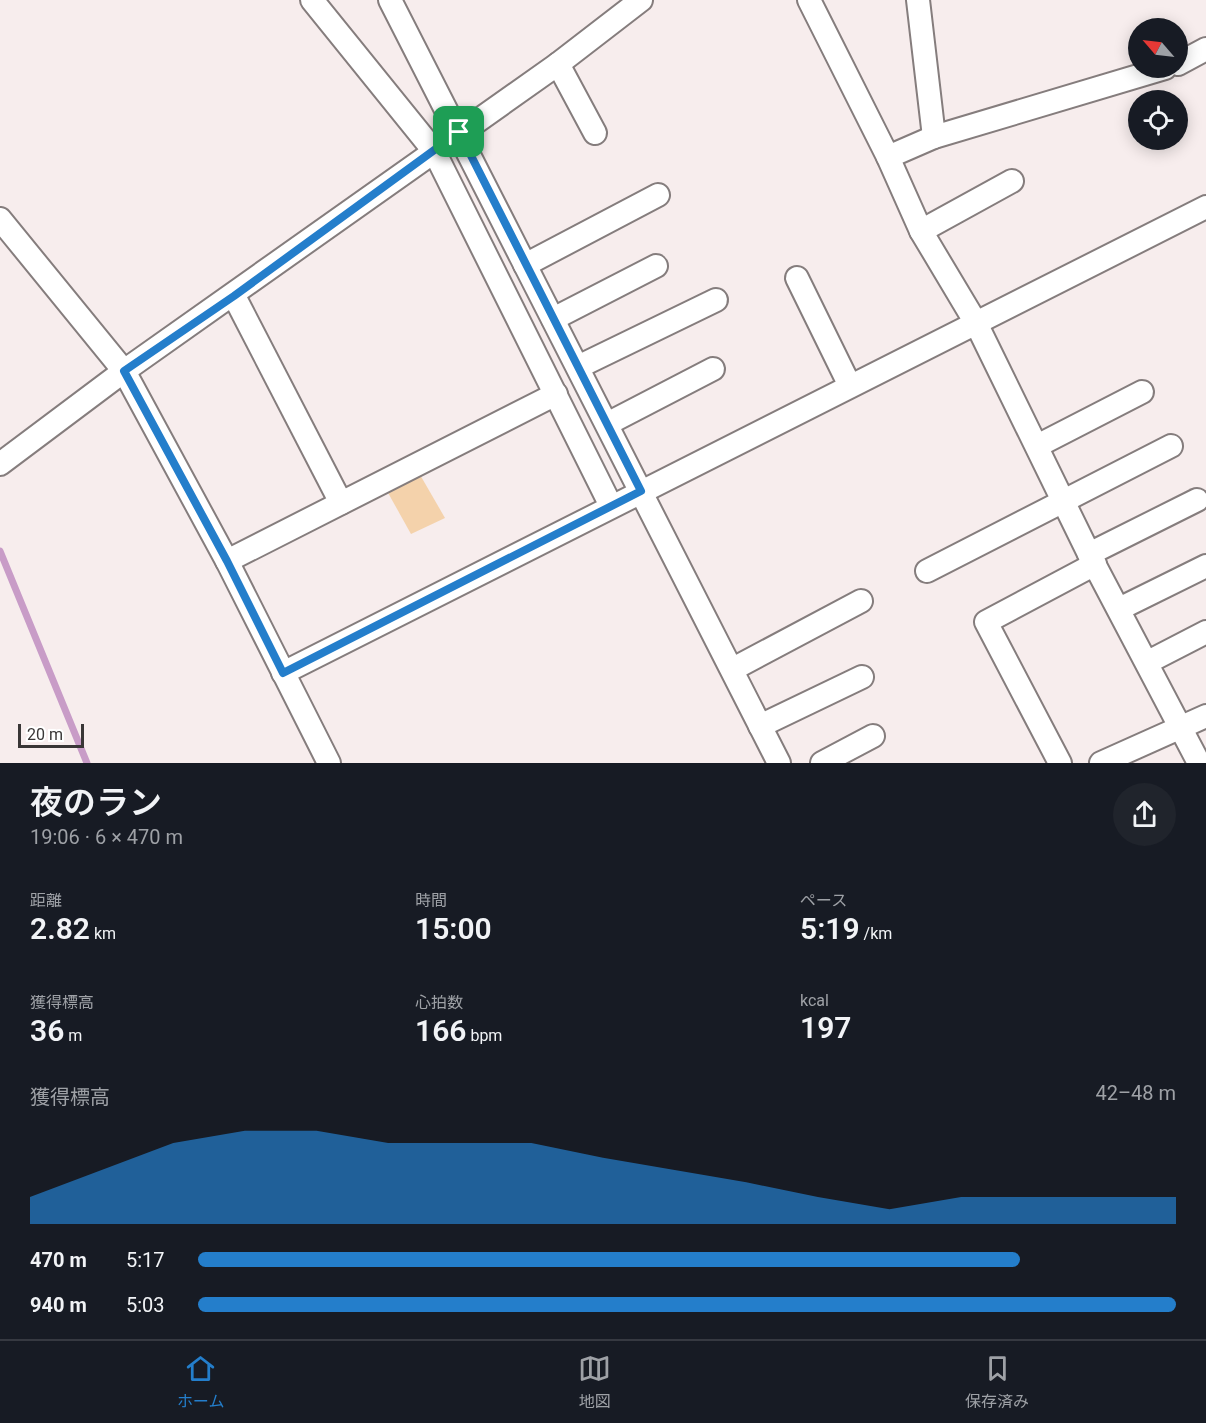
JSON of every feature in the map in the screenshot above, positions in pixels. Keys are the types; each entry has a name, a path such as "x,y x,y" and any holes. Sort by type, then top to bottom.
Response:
{"street":[{"path":"312,0 434,151 611,506"},
{"path":"390,0 779,763"},
{"path":"0,464 124,371 234,296 459,132 558,64 641,0"},
{"path":"808,0 888,157 921,231 976,323 1092,559 1199,763"},
{"path":"918,0 934,137"},
{"path":"1188,59 1206,50"},
{"path":"558,64 595,133"},
{"path":"888,157 934,137 1132,78"},
{"path":"921,231 1012,181"},
{"path":"525,265 658,195"},
{"path":"283,673 1206,207"},
{"path":"0,219 124,371 227,561 329,763"},
{"path":"553,319 656,266"},
{"path":"797,278 850,386"},
{"path":"234,296 341,502"},
{"path":"578,367 716,300"},
{"path":"607,424 713,369"},
{"path":"1037,446 1142,392"},
{"path":"227,561 556,394"},
{"path":"927,571 1171,446"},
{"path":"1060,763 986,622 1197,500"},
{"path":"1119,609 1206,566"},
{"path":"733,669 861,601"},
{"path":"1148,662 1206,632"},
{"path":"760,726 862,677"},
{"path":"1101,763 1206,716"},
{"path":"822,763 873,736"}],"shaded area":[{"path":"419,473 445,518 411,534 387,491"}],"waterway":[{"path":"0,551 87,763"}],"route":[{"path":"459,132 641,491 283,673 227,561 124,371 234,296 459,132"}]}
